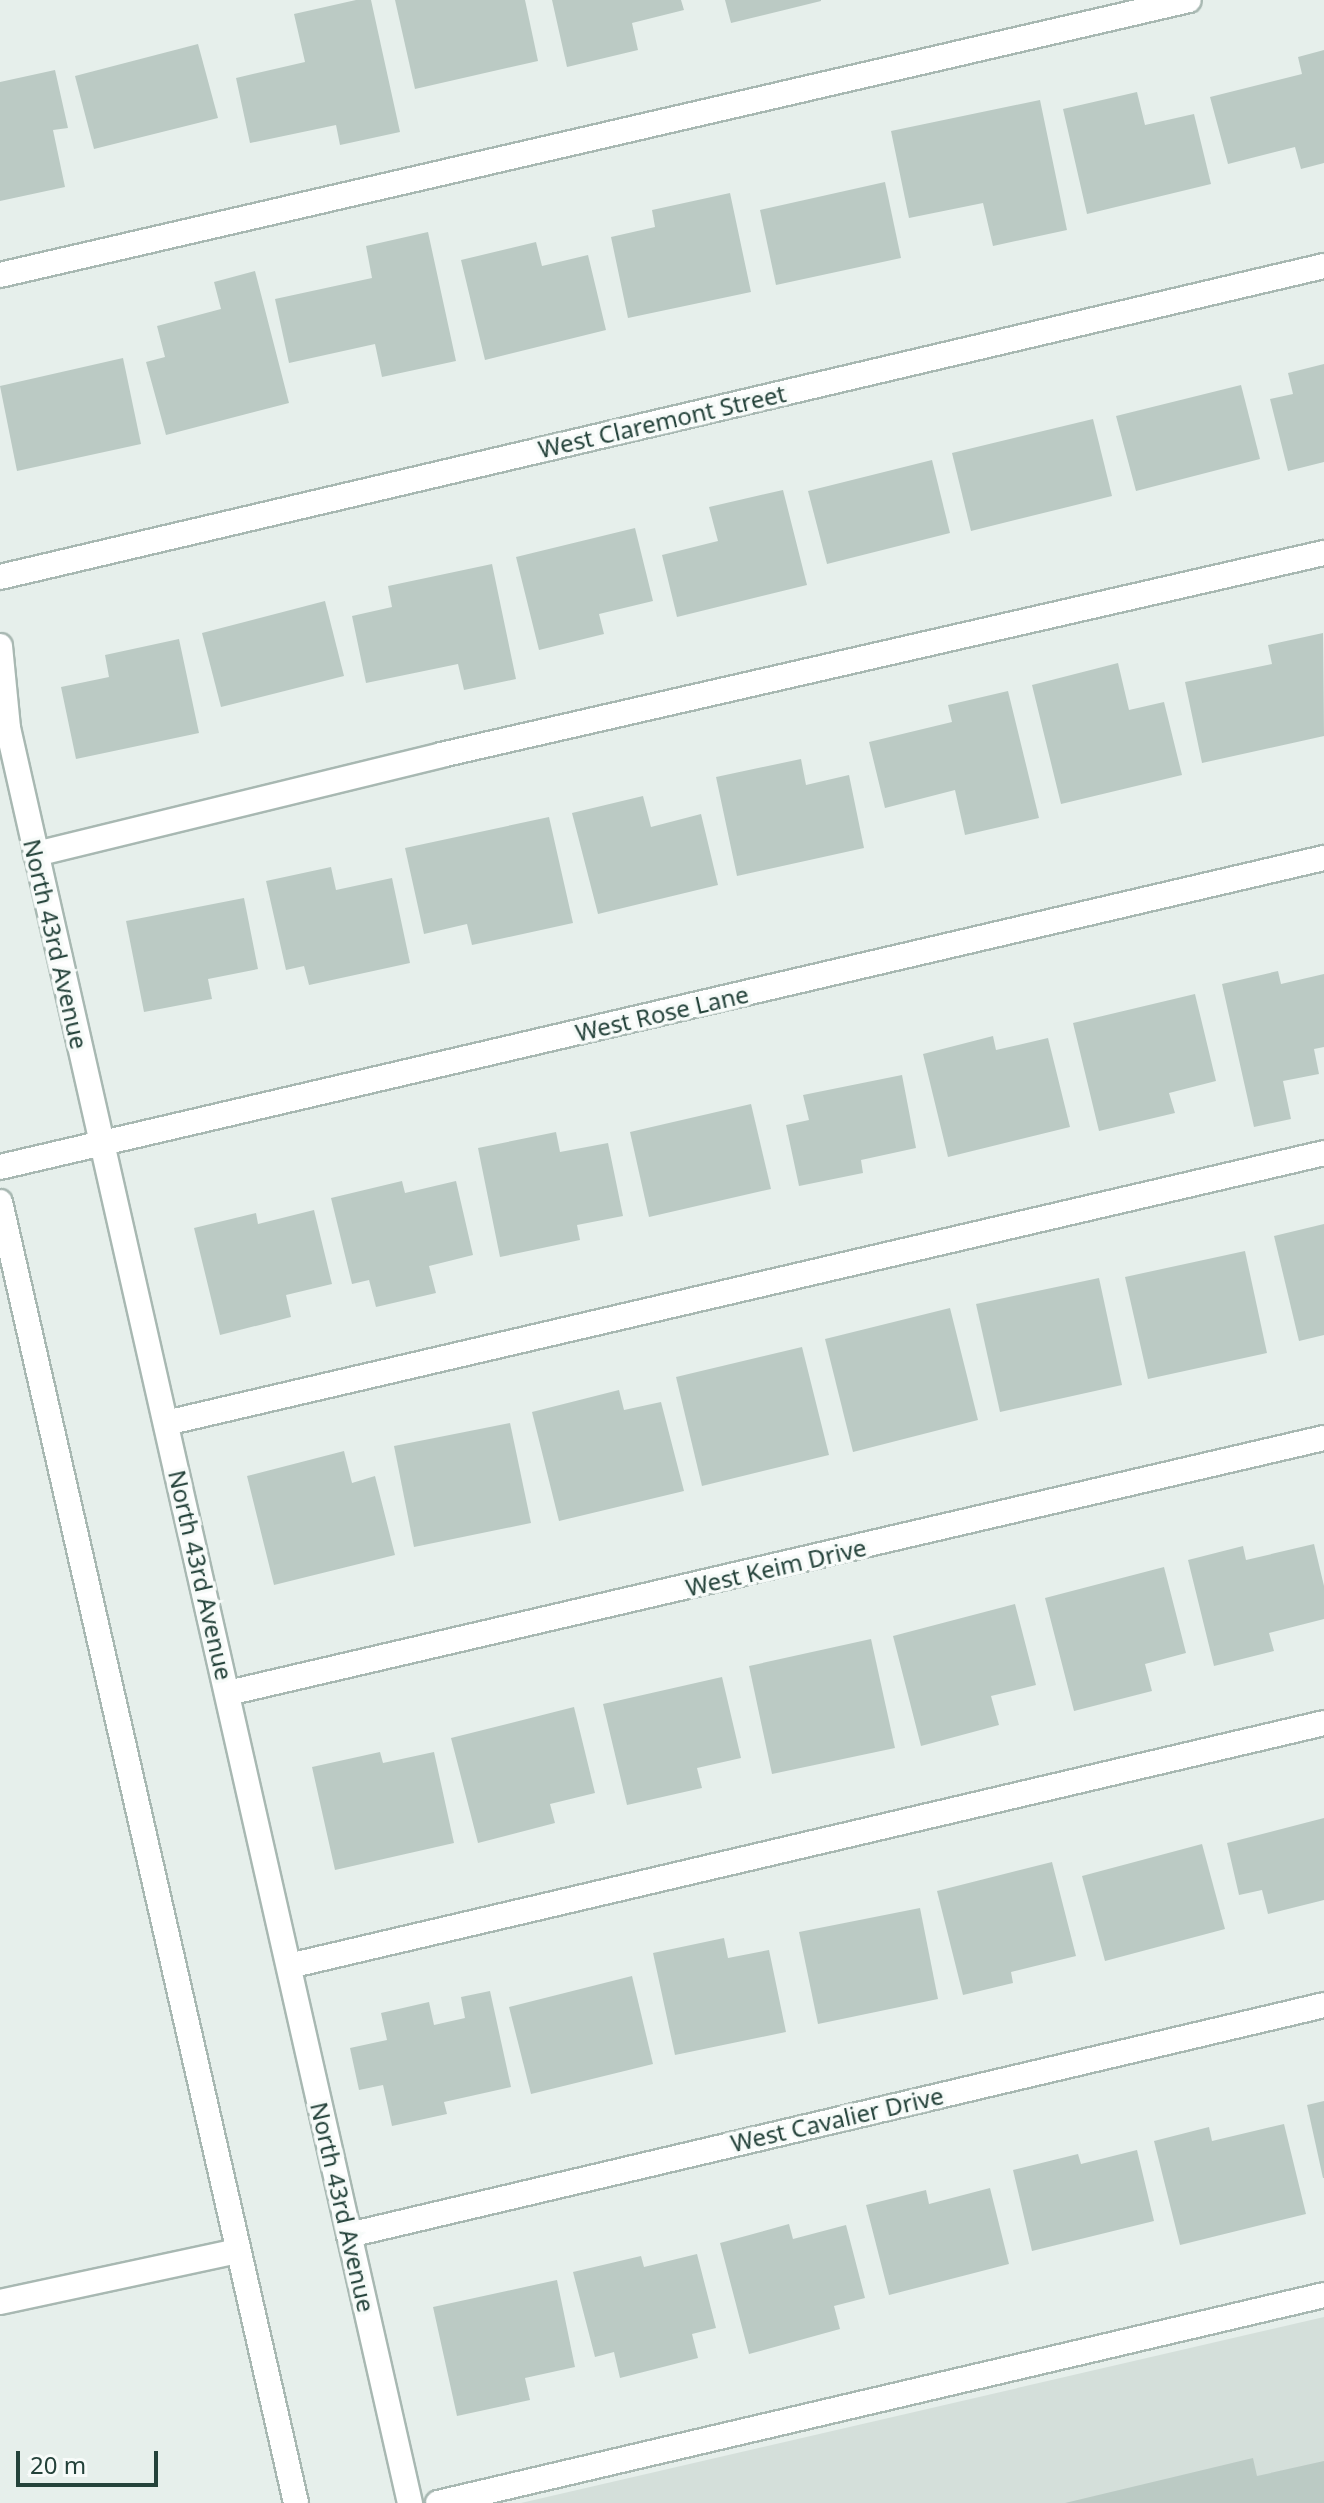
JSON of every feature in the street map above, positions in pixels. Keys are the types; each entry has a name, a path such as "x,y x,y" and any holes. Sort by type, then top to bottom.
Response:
{"street":[{"path":"0,275 1189,0"},
{"name":"West Claremont Street","path":"0,577 1324,266"},
{"path":"36,854 441,755 1324,553"},
{"name":"North 43rd Avenue","path":"0,646 8,728 410,2503"},
{"name":"West Rose Lane","path":"0,1167 1324,858"},
{"path":"166,1423 1324,1153"},
{"path":"0,1202 296,2503"},
{"name":"West Keim Drive","path":"228,1693 1324,1438"},
{"path":"289,1966 1324,1723"},
{"name":"West Cavalier Drive","path":"349,2235 1324,2005"},
{"path":"0,2302 238,2251"},
{"path":"438,2503 1324,2295"}],"shaded area":[{"path":"1324,2317 1324,2503 521,2503"}],"building":[{"path":"356,0 371,0 400,132 340,145 336,125 250,143 236,78 305,62 294,14"},
{"path":"395,0 525,0 538,61 415,89"},
{"path":"552,0 681,0 684,10 632,23 638,50 567,67"},
{"path":"725,0 821,0 821,1 731,23"},
{"path":"198,44 218,118 94,149 75,76"},
{"path":"1324,50 1324,163 1301,169 1295,147 1228,164 1210,97 1302,74 1298,57"},
{"path":"55,70 68,128 53,130 65,187 0,201 0,82"},
{"path":"1137,92 1145,125 1194,114 1211,184 1087,214 1063,109"},
{"path":"1040,100 1067,230 993,246 983,203 909,218 891,131"},
{"path":"885,182 901,258 776,285 760,210"},
{"path":"730,193 751,292 628,318 611,237 655,227 652,210"},
{"path":"428,232 456,361 382,377 375,344 289,363 275,299 372,278 366,246"},
{"path":"536,242 542,266 588,255 606,330 485,360 461,260"},
{"path":"255,271 289,403 166,435 146,362 165,357 157,326 221,309 214,282"},
{"path":"123,358 141,444 17,471 0,386"},
{"path":"1324,364 1324,462 1288,471 1270,399 1293,394 1288,373"},
{"path":"1241,385 1260,459 1136,491 1116,416"},
{"path":"1093,419 1112,496 971,531 952,453"},
{"path":"932,460 950,533 827,564 808,491"},
{"path":"783,490 807,585 677,617 662,555 718,541 709,507"},
{"path":"635,528 653,601 599,614 604,634 539,650 516,557"},
{"path":"492,564 516,679 464,690 458,664 366,683 352,616 392,607 388,586"},
{"path":"325,601 344,676 221,707 202,633"},
{"path":"1323,633 1324,736 1202,763 1185,682 1272,664 1268,645"},
{"path":"179,639 199,733 76,759 61,687 109,677 105,655"},
{"path":"1118,663 1129,710 1164,702 1182,775 1061,804 1032,685"},
{"path":"1008,691 1039,818 965,835 955,790 885,808 869,742 952,722 948,705"},
{"path":"801,759 806,785 849,775 864,848 737,876 716,777"},
{"path":"643,796 651,827 701,814 718,885 598,914 572,813"},
{"path":"549,817 573,923 472,945 467,924 424,934 405,848"},
{"path":"331,867 336,890 392,878 410,963 309,985 304,966 286,970 266,881"},
{"path":"244,898 258,969 208,979 212,999 144,1012 126,921"},
{"path":"1278,971 1281,984 1324,974 1324,1047 1314,1049 1319,1074 1283,1081 1291,1119 1254,1127 1222,984"},
{"path":"1195,994 1216,1081 1169,1093 1175,1113 1099,1131 1073,1023"},
{"path":"993,1036 996,1050 1048,1038 1070,1127 948,1157 923,1054"},
{"path":"902,1075 916,1148 861,1160 863,1173 799,1186 786,1125 809,1120 803,1095"},
{"path":"751,1104 771,1189 649,1217 630,1132"},
{"path":"556,1132 560,1152 608,1143 623,1216 577,1225 580,1240 500,1257 478,1148"},
{"path":"402,1181 405,1193 456,1181 473,1255 429,1266 436,1293 376,1307 369,1280 352,1284 331,1198"},
{"path":"314,1210 332,1284 286,1295 291,1317 220,1335 194,1228 256,1213 258,1224"},
{"path":"1324,1224 1324,1335 1299,1341 1274,1236"},
{"path":"1245,1251 1267,1353 1148,1379 1125,1277"},
{"path":"1099,1278 1122,1385 1000,1412 976,1304"},
{"path":"950,1308 978,1420 853,1452 825,1339"},
{"path":"802,1347 829,1455 702,1486 676,1377"},
{"path":"619,1390 624,1410 661,1402 684,1491 559,1521 532,1412"},
{"path":"510,1423 531,1523 414,1547 394,1446"},
{"path":"344,1451 352,1483 375,1476 395,1555 274,1585 247,1476"},
{"path":"1314,1544 1324,1586 1324,1619 1269,1633 1274,1651 1214,1666 1188,1560 1243,1546 1246,1560"},
{"path":"1164,1567 1186,1653 1145,1664 1152,1691 1074,1711 1045,1598"},
{"path":"1015,1604 1036,1685 991,1696 999,1725 921,1746 893,1636"},
{"path":"871,1639 895,1748 772,1774 749,1666"},
{"path":"722,1677 741,1758 697,1768 702,1788 627,1805 603,1704"},
{"path":"574,1707 595,1793 550,1804 555,1823 478,1843 451,1738"},
{"path":"380,1752 383,1763 434,1752 454,1843 335,1870 312,1767"},
{"path":"1324,1818 1324,1900 1268,1914 1262,1890 1239,1895 1227,1843"},
{"path":"1202,1844 1225,1929 1105,1961 1082,1876"},
{"path":"1052,1862 1076,1956 1011,1972 1013,1983 963,1995 937,1891"},
{"path":"920,1908 938,1999 818,2024 799,1932"},
{"path":"724,1938 728,1958 769,1950 786,2032 675,2055 653,1953"},
{"path":"632,1976 653,2064 531,2094 509,2007"},
{"path":"490,1991 511,2087 444,2102 447,2114 392,2126 383,2085 359,2090 350,2048 387,2040 381,2013 429,2002 434,2025 465,2018 461,1997"},
{"path":"1324,2101 1324,2178 1323,2178 1307,2105"},
{"path":"1284,2124 1306,2214 1180,2245 1154,2141 1209,2127 1212,2141"},
{"path":"1137,2150 1154,2221 1032,2251 1013,2170 1078,2154 1081,2164"},
{"path":"990,2188 1009,2264 889,2295 866,2205 926,2190 929,2204"},
{"path":"789,2224 793,2239 846,2225 865,2298 834,2306 840,2329 749,2354 720,2243"},
{"path":"697,2254 716,2328 692,2334 698,2358 620,2378 614,2352 595,2357 573,2272 641,2256 644,2267"},
{"path":"557,2280 575,2367 525,2378 530,2400 457,2416 433,2307"},
{"path":"1253,2458 1257,2476 1324,2461 1324,2503 1065,2503"}]}
